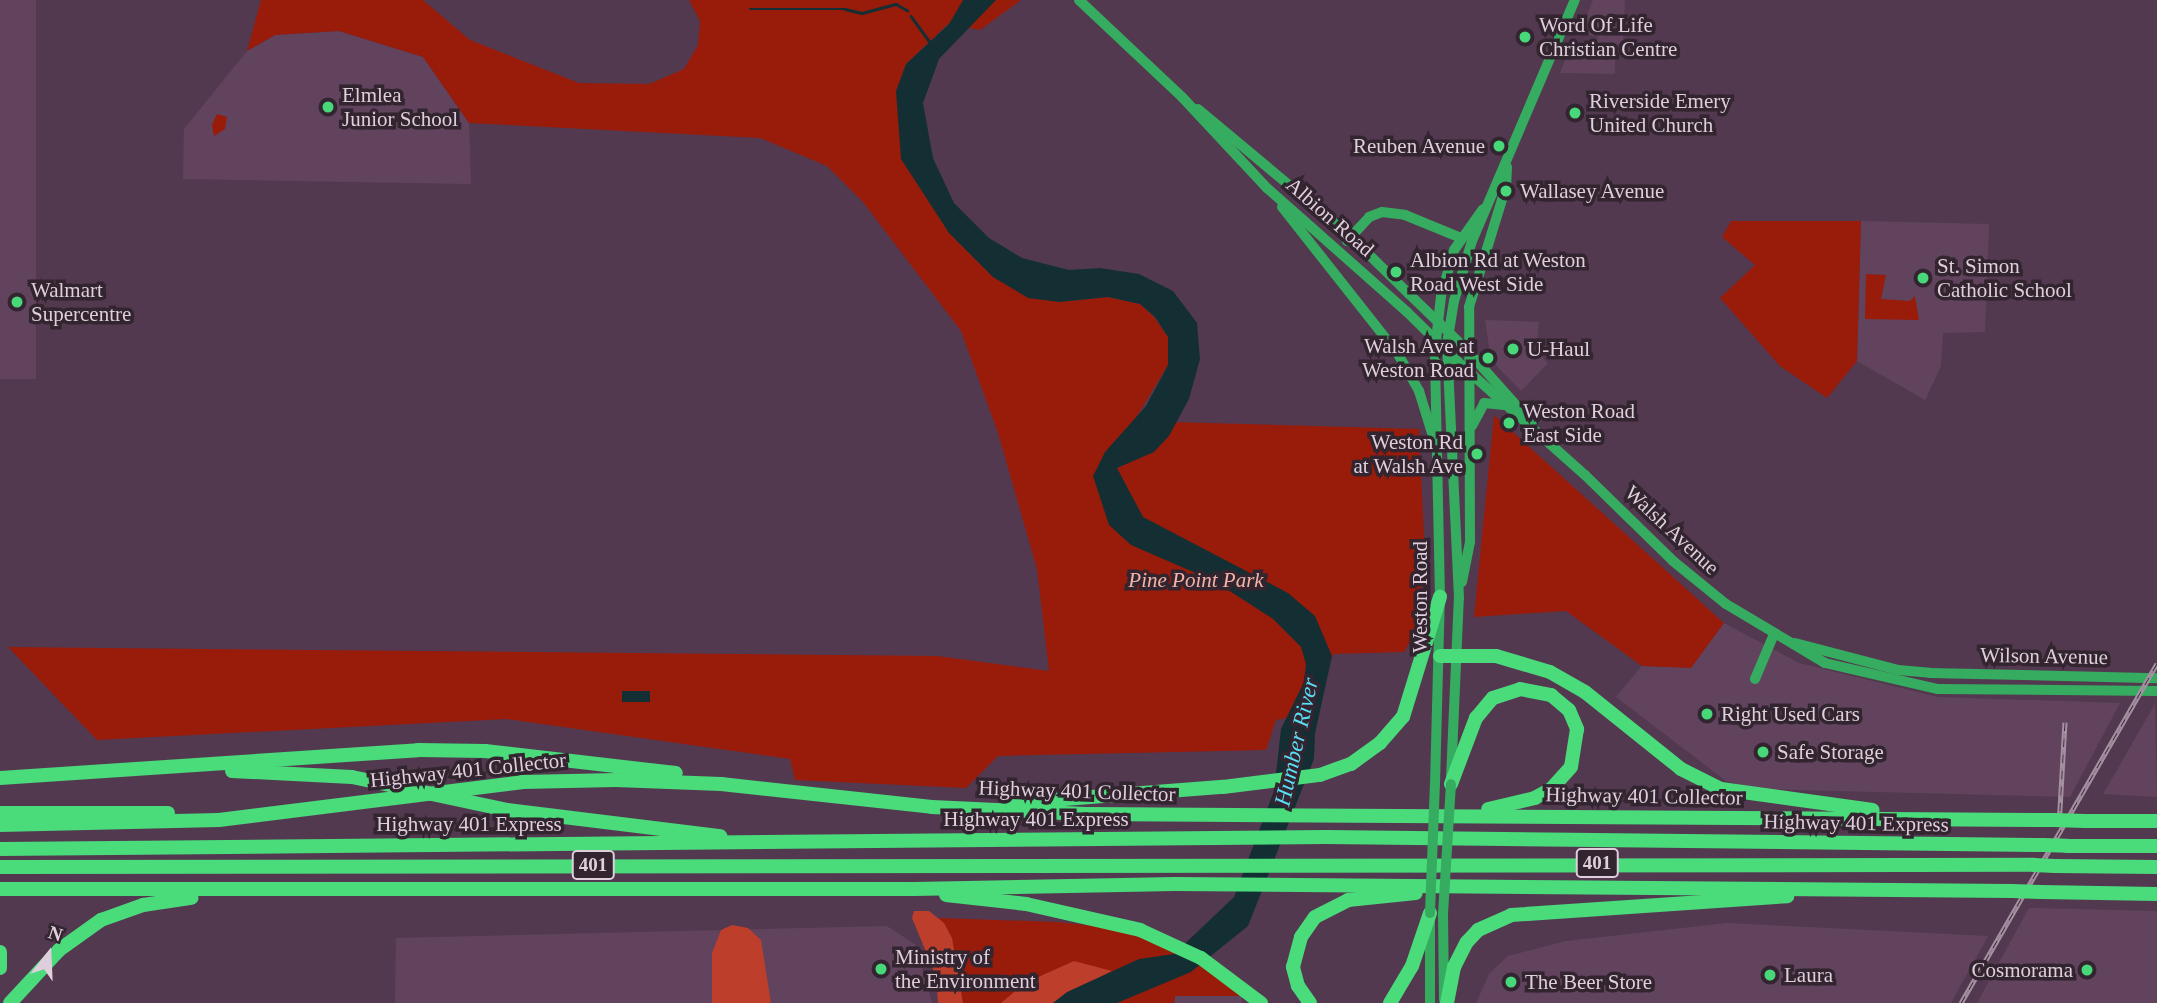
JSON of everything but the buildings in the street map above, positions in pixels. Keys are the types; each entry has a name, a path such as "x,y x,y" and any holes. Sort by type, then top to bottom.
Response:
{"highway":[{"path":"932,807 1223,786 1321,775 1352,764 1403,717 1422,670 1440,597"},
{"path":"1440,656 1506,657 1550,672 1585,692 1681,769 1721,789 1768,799 1958,819"},
{"path":"1427,815 1498,808 1551,789 1576,755 1577,729 1569,710 1551,695 1532,689 1508,691 1493,698 1476,718 1451,784"},
{"path":"0,778 418,750 615,765 684,774 704,783"},
{"path":"0,788 241,770 352,777 507,810 684,829 742,840"},
{"path":"42,777 114,780"},
{"name":"Highway 401 Collector","path":"0,825 219,820 522,782 704,783 932,807 1205,815 2157,821"},
{"path":"0,813 302,810"},
{"name":"Highway 401 Express","path":"0,849 742,840 1197,840 1326,837 2157,846"},
{"name":"Highway 401 Express","path":"0,867 1186,864 2157,867"},
{"name":"401","path":"0,889 914,889 1294,884 2157,894"},
{"path":"1310,1003 1298,986 1293,967 1301,937 1315,917 1348,901 1453,887"},
{"path":"914,889 1026,904 1140,930 1201,958 1261,1003"},
{"path":"1446,1003 1461,951 1478,930 1511,915 1730,902 1856,889"},
{"path":"10,1003 59,950 100,920 165,900 290,890"},
{"path":"1390,1003 1412,966 1436,913"},
{"path":"0,952 0,968"}],"main road":[{"name":"Albion Road","path":"1079,0 1182,97 1350,237 1463,347"},
{"name":"Weston Road","path":"1430,1003 1436,913 1451,784 1459,598 1447,344 1460,276 1487,204 1575,0"},
{"name":"Albion Road","path":"1182,97 1267,188 1340,248 1463,365"},
{"path":"1459,598 1471,542 1469,439 1463,347 1473,283 1506,187 1507,162"},
{"path":"1267,188 1398,354 1419,391 1431,425 1439,479"},
{"name":"Weston Road","path":"1446,1003 1436,913 1435,783 1440,597 1436,349 1441,296 1461,238 1487,204"},
{"path":"1340,248 1369,217 1389,211 1461,238"},
{"name":"Walsh Avenue","path":"1463,347 1521,407 1542,437"},
{"name":"Walsh Avenue","path":"1463,365 1673,561 1726,604 1825,663 1938,690"},
{"path":"1469,439 1476,412 1483,403 1504,405"},
{"path":"1755,679 1774,634"},
{"name":"Walsh Avenue","path":"1786,640 1898,670 1930,673"},
{"name":"Wilson Avenue","path":"1930,673 2157,678"},
{"name":"Wilson Avenue","path":"1938,690 2157,691"}],"shaded area":[{"path":"0,0 36,0 36,379 0,379"},
{"path":"1593,0 1625,0 1623,44 1615,45 1615,74 1560,73 1572,43 1596,44 1598,37 1580,32"},
{"name":"Elmlea Junior School","path":"339,31 423,57 469,123 471,184 183,179 184,129 247,51 275,35"},
{"name":"St. Simon Catholic School","path":"1861,221 1989,224 1985,332 1943,333 1941,366 1925,400 1857,361"},
{"path":"1485,320 1539,322 1536,351 1548,363 1521,391 1491,360"},
{"path":"1724,623 1799,663 1938,697 2120,703 2070,797 1757,789 1726,781 1616,697 1642,666 1691,667"},
{"path":"2155,704 2157,797 2103,794"},
{"name":"Cosmorama","path":"2029,908 2157,911 2157,1003 1977,1003"},
{"path":"914,911 929,911 944,923 952,938 963,1003 938,1003 936,976 912,918"},
{"path":"1727,923 1988,936 1951,1003 1476,1003 1489,974 1508,956 1566,941"},
{"path":"732,925 748,928 761,940 771,1003 712,1003 712,953 721,930"},
{"path":"887,926 916,945 932,1003 395,1003 396,938"},
{"path":"1074,961 1112,971 1053,1003 1001,1003 1025,983"},
{"path":"1175,996 1242,996 1242,1003 1175,1003"}],"green space":[{"name":"Pine Point Park","path":"261,0 423,0 470,40 579,83 649,84 684,69 698,45 700,21 689,0 1021,0 980,30 948,24 906,64 949,233 993,277 1059,302 1108,297 1140,304 1154,317 1168,337 1168,365 1134,421 1419,429 1425,557 1416,632 1404,652 1334,654 1299,716 1276,720 1266,750 998,756 966,788 795,780 790,759 507,719 97,740 8,647 937,656 1049,671 1037,569 998,433 961,331 863,202 827,166 760,138 469,123 423,57 339,31 275,35 247,51"},
{"path":"217,114 227,117 225,129 214,136 212,125"},
{"path":"1731,221 1861,221 1857,361 1827,398 1780,366 1720,298 1755,265 1722,237"},
{"path":"1866,274 1886,275 1881,299 1910,301 1915,296 1919,320 1865,319"},
{"path":"1494,415 1724,623 1691,668 1642,666 1566,611 1474,617"},
{"path":"939,918 1058,922 1123,929 1174,944 1242,996 1175,996 1174,1003 939,1003"}],"water":[{"name":"Humber River","path":"963,0 996,0 939,59 923,103 933,158 954,203 989,238 1022,258 1069,270 1100,268 1139,274 1173,291 1197,323 1200,359 1189,399 1169,436 1154,452 1117,468 1143,517 1288,593 1315,616 1332,656 1315,734 1314,759 1248,926 1191,972 1117,1003 1053,1003 1067,992 1139,959 1174,954 1234,897 1274,791 1281,729 1304,682 1306,664 1301,647 1273,619 1214,581 1131,545 1109,525 1093,476 1105,452 1146,406 1168,365 1168,337 1155,317 1140,304 1108,297 1059,302 1028,298 993,277 949,233 901,159 896,91 906,64 949,24"},
{"path":"622,691 650,691 650,702 622,702"}],"waterway":[{"path":"750,9 845,9 862,13 896,4 907,10"},
{"path":"911,16 932,45"}],"railway":[{"path":"1961,1003 2157,663"},
{"path":"2059,826 2065,722"}],"place":[{"name":"Word Of Life Christian Centre","path":"1525,37"},
{"name":"Elmlea Junior School","path":"328,107"},
{"name":"Riverside Emery United Church","path":"1575,113"},
{"name":"Reuben Avenue","path":"1499,146"},
{"name":"Wallasey Avenue","path":"1506,191"},
{"name":"Albion Rd at Weston Road West Side","path":"1396,272"},
{"name":"St. Simon Catholic School","path":"1923,278"},
{"name":"Walmart Supercentre","path":"17,302"},
{"name":"U-Haul","path":"1513,349"},
{"name":"Walsh Ave at Weston Road","path":"1488,358"},
{"name":"Weston Road East Side","path":"1509,423"},
{"name":"Weston Rd at Walsh Ave","path":"1477,454"},
{"name":"Right Used Cars","path":"1707,714"},
{"name":"Safe Storage","path":"1763,752"},
{"name":"Ministry of the Environment","path":"881,969"},
{"name":"Cosmorama","path":"2087,970"},
{"name":"Laura","path":"1770,975"},
{"name":"The Beer Store","path":"1511,982"}]}
